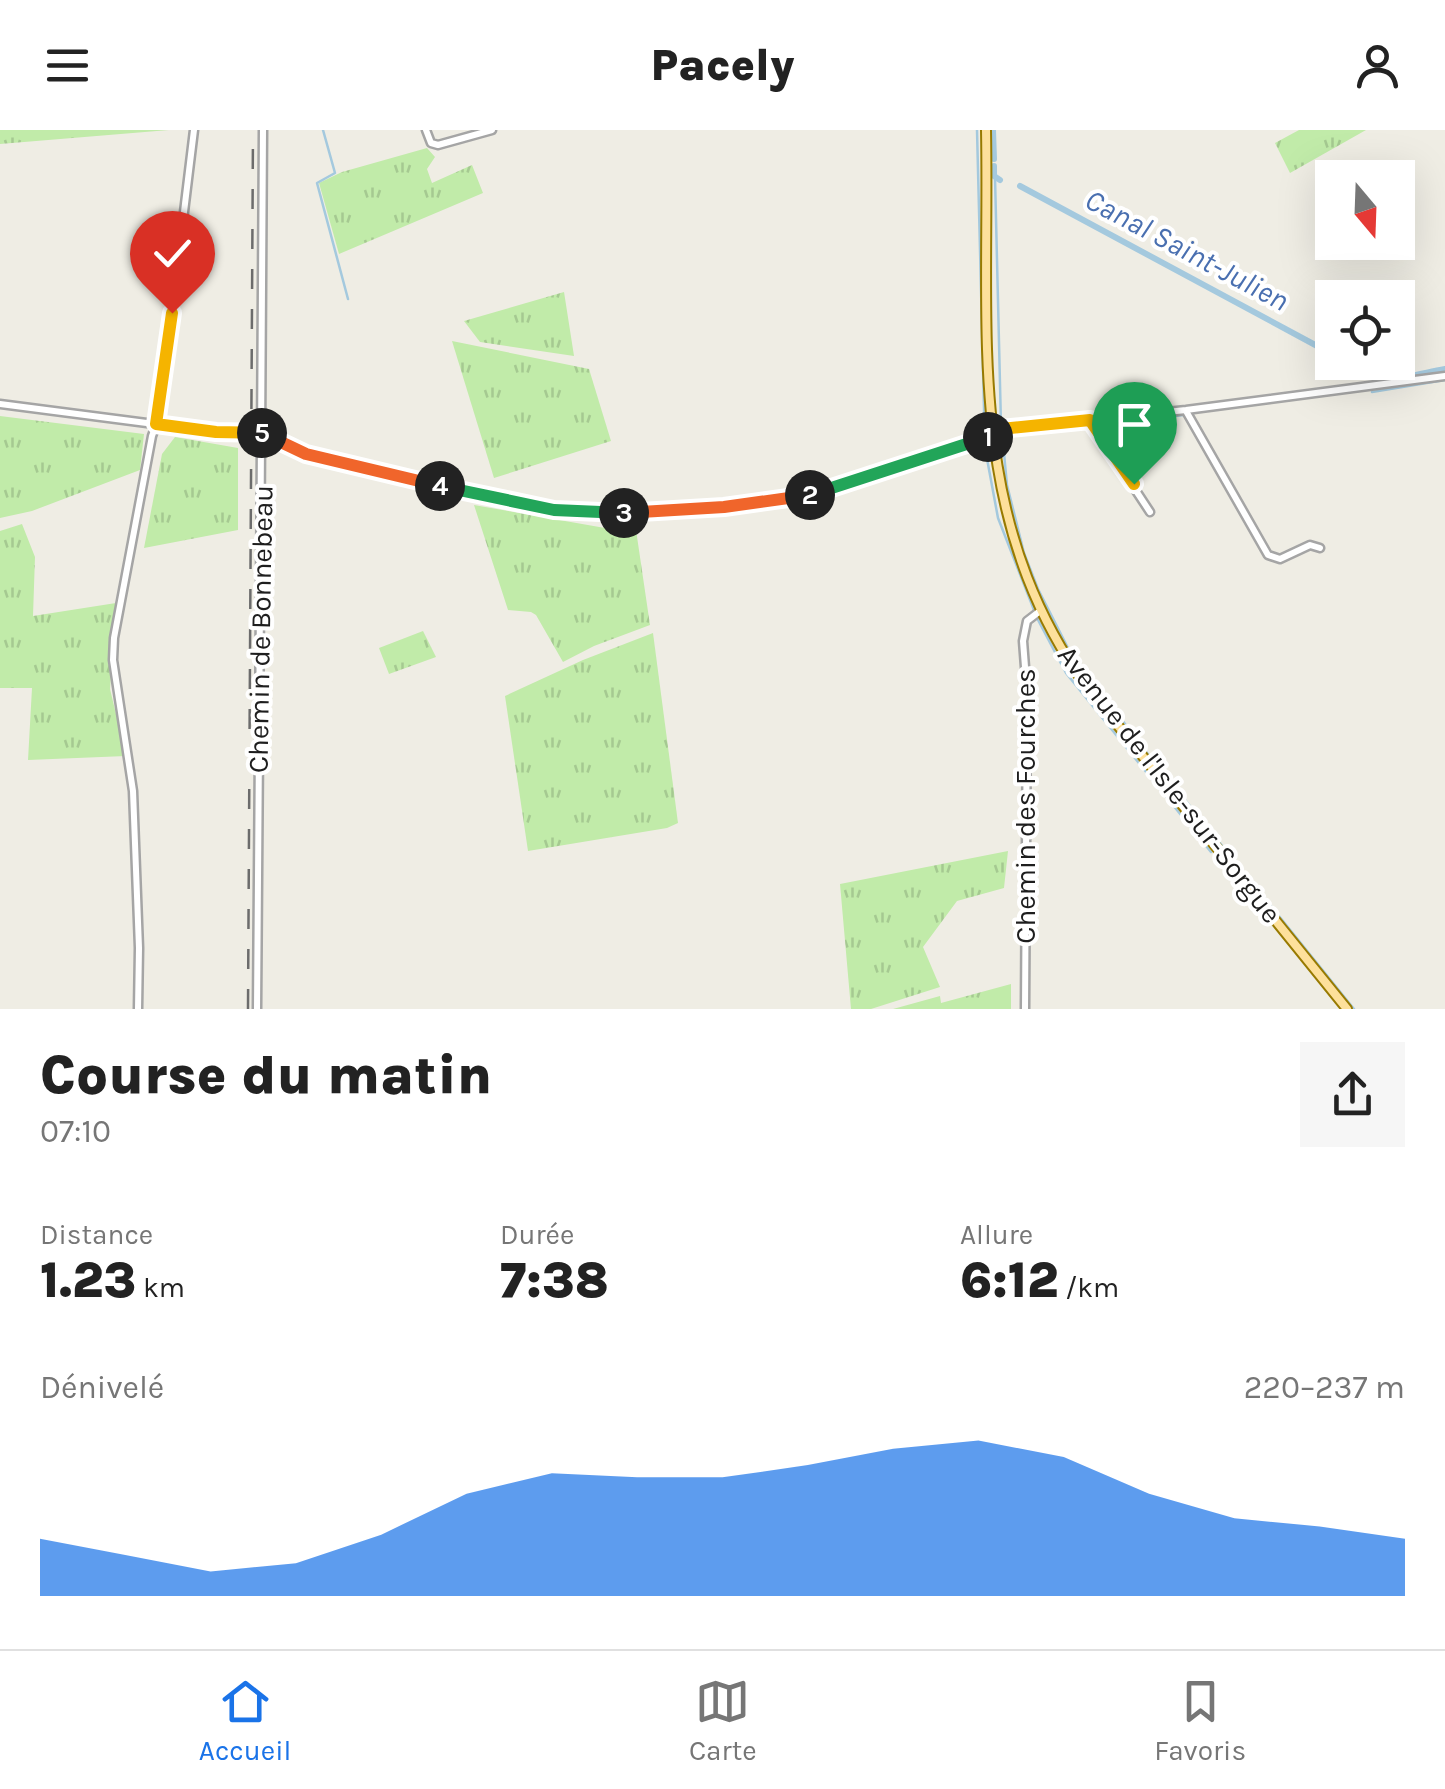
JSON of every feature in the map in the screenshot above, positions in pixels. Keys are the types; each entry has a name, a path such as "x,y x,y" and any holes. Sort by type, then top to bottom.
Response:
{"main road":[{"name":"Avenue de l'Isle-sur-Sorgue","path":"986,130 991,433 1012,540 1040,610 1095,698 1347,1009"}],"street":[{"path":"138,1009 133,791 113,660 114,638 156,424 194,130"},
{"name":"Chemin de Bonnebeau","path":"257,1009 264,130"},
{"path":"426,130 431,143 438,145 492,130"},
{"path":"0,404 216,432 264,433 306,454 376,473 554,510 620,514 795,499 991,433 1445,376"},
{"path":"1186,410 1268,555 1280,560 1310,545 1320,548"},
{"path":"1090,420 1150,512"},
{"name":"Chemin des Fourches","path":"1025,1009 1027,693 1023,641 1027,620 1040,610"}],"green space":[{"path":"0,130 169,130 0,144"},
{"path":"1299,130 1366,130 1290,173 1275,143"},
{"path":"427,148 435,157 427,169 432,183 472,165 483,193 339,254 319,183 342,172"},
{"path":"564,292 574,356 480,342 464,321"},
{"path":"452,341 589,369 611,441 494,478"},
{"path":"0,416 144,434 140,470 32,511 0,518"},
{"path":"175,437 238,448 238,530 144,548 162,454"},
{"path":"474,505 605,528 635,523 650,625 563,662 536,615 508,610"},
{"path":"22,524 35,557 33,616 116,603 110,689 126,756 28,760 32,688 0,688 0,531"},
{"path":"423,631 436,657 389,674 379,648"},
{"path":"653,633 678,823 528,851 505,696"},
{"path":"1008,851 1004,888 957,901 923,947 940,987 871,1009 851,1009 840,884"},
{"path":"1011,984 1011,1009 893,1009 940,996 941,1003"}],"waterway":[{"path":"323,130 335,173 317,183 348,299"},
{"path":"977,130 985,448 998,518 1034,610"},
{"name":"Canal Saint-Julien","path":"993,130 994,159"},
{"name":"Canal Saint-Julien","path":"994,166 994,176 1000,180"},
{"path":"995,177 1001,425"},
{"name":"Canal Saint-Julien","path":"1020,186 1315,345"},
{"name":"Canal Saint-Julien","path":"1415,375 1445,369"},
{"path":"1372,392 1445,380"},
{"path":"1004,438 1184,415"},
{"path":"1002,432 1007,485 1024,553 1068,648 1143,748 1354,1009"},
{"path":"1037,618 1066,673 1211,852"}],"railway":[{"path":"248,1009 253,130"}],"route":[{"path":"172,313 156,424 264,433 306,454 376,473 554,510 620,514 795,499 992,436 991,430 1090,420 1134,484"}]}
